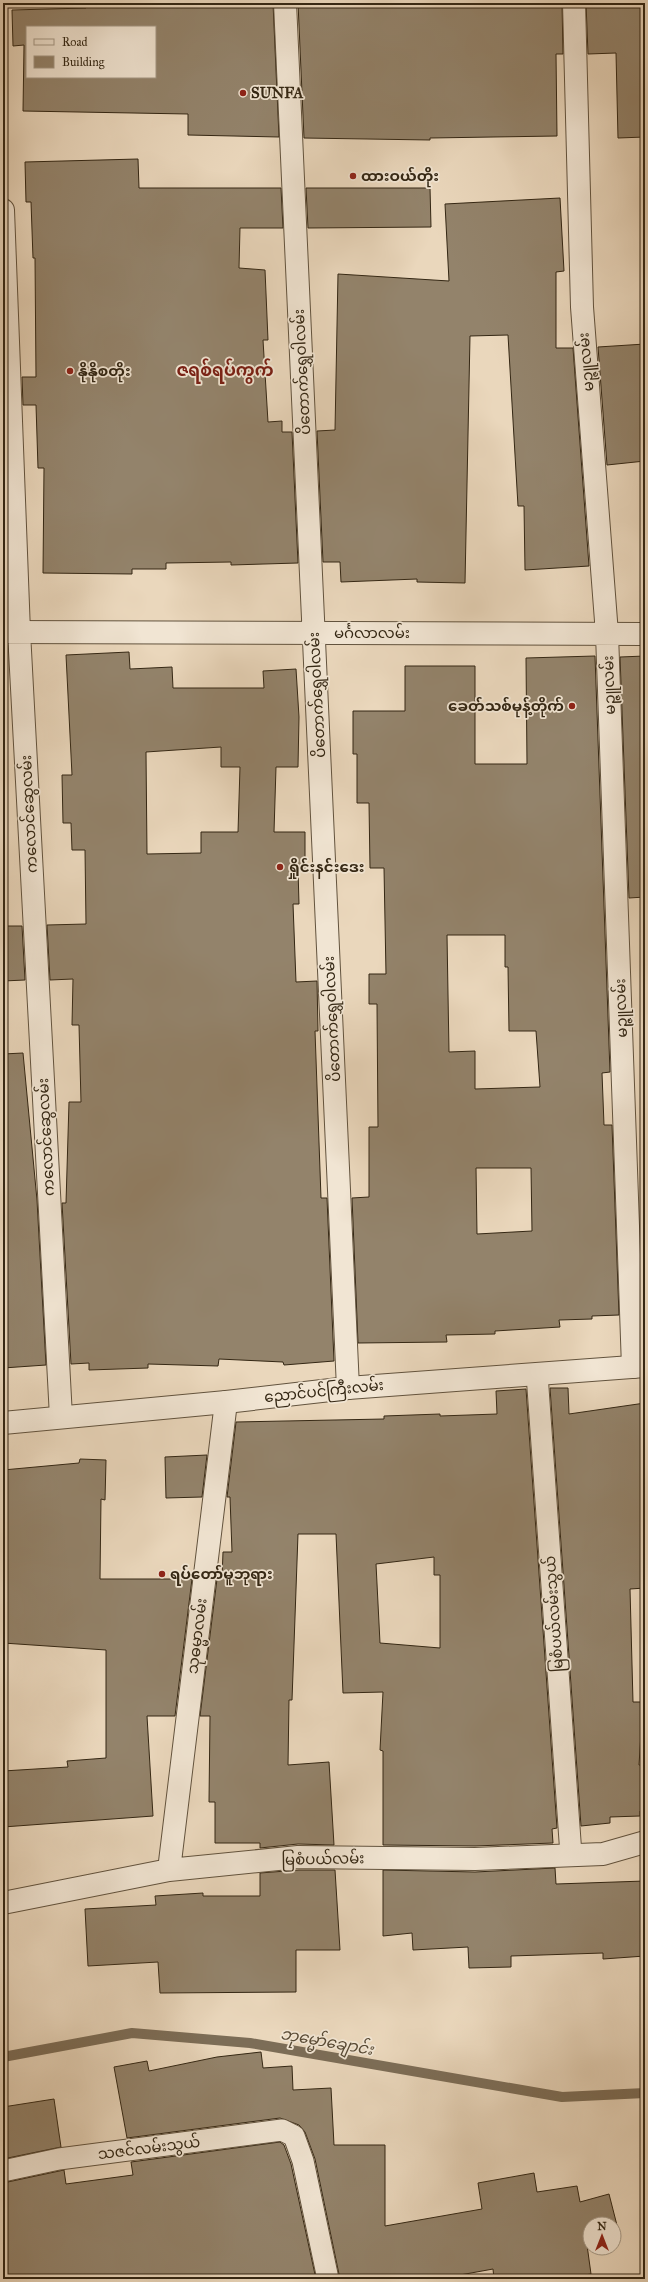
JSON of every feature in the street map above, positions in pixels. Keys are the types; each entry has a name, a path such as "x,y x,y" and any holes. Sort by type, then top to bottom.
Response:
{"street":[{"name":"ပိတောက်ရွှေဝါလမ်း","path":"285,3 348,1388"},
{"name":"မဉ္ဇူလမ်း","path":"574,3 582,307 607,634 639,1367"},
{"name":"ကလောင်ဆွေလမ်း","path":"3,210 11,632 61,1417"},
{"name":"မင်္ဂလာလမ်း","path":"11,632 645,634"},
{"name":"ညောင်ပင်ကြီးလမ်း","path":"3,1423 226,1402 348,1388 639,1367"},
{"name":"သုဓမ္မာလမ်း","path":"169,1870 226,1402"},
{"name":"မြစံပယ်လမ်း","path":"3,1903 169,1870 298,1857 475,1860 603,1854 645,1842"}],"lane":[{"name":"မြစံပယ်လမ်းသွယ်","path":"537,1374 571,1855"},
{"name":"သဇင်လမ်းသွယ်","path":"3,2171 59,2159 282,2130 294,2136 303,2161 328,2279"}],"building":[{"path":"87,3 273,3 279,137 188,135 188,114 23,111 24,45 13,46 12,10 86,8"},
{"path":"298,3 562,3 563,54 556,54 557,136 430,138 430,140 304,138"},
{"path":"586,3 645,3 645,137 618,138 616,53 588,54"},
{"path":"138,159 139,188 281,188 283,228 240,228 239,268 265,270 268,340 263,340 268,422 282,421 282,432 292,432 298,563 231,565 231,562 166,563 166,569 132,569 132,574 43,573 44,468 38,468 36,405 23,405 22,377 36,377 35,258 33,258 31,202 26,202 25,162"},
{"path":"306,188 430,188 431,227 308,228"},
{"path":"560,198 564,271 556,272 556,348 573,348 589,566 525,570 524,506 518,506 508,335 470,336 465,583 417,582 417,579 341,582 340,562 323,562 317,431 335,430 338,274 449,281 445,204"},
{"path":"645,344 645,461 607,465 598,347"},
{"path":"129,652 130,669 172,667 173,688 264,688 263,671 296,669 299,717 298,767 276,767 274,832 305,832 305,869 298,869 299,904 293,904 296,982 317,981 318,1031 315,1031 321,1198 327,1198 334,1361 284,1365 283,1362 219,1359 218,1366 148,1364 148,1368 89,1370 89,1363 71,1364 62,1203 66,1203 69,1102 81,1102 79,1025 72,1025 73,979 50,980 47,925 86,924 85,850 72,850 71,823 63,823 62,775 72,775 66,655","holes":["221,747 221,767 240,767 238,832 201,832 201,853 147,854 146,752"]},
{"path":"595,656 610,1072 602,1073 604,1125 612,1125 619,1315 592,1316 592,1319 559,1320 560,1327 495,1331 495,1334 446,1335 447,1342 358,1343 352,1198 369,1197 369,1127 378,1127 377,1004 369,1004 369,974 386,974 384,868 370,868 369,803 357,803 357,754 353,754 353,711 405,711 405,666 475,666 475,764 527,764 526,658","holes":["447,935 505,935 505,967 508,967 509,1031 536,1031 540,1087 475,1089 475,1051 449,1052","476,1168 531,1168 532,1231 477,1234"]},
{"path":"645,656 645,897 629,898 620,657"},
{"path":"3,926 22,926 25,980 3,981"},
{"path":"23,1053 37,1200 46,1365 3,1368 3,1054"},
{"path":"550,1388 568,1388 569,1414 645,1403 645,1588 630,1589 633,1702 643,1702 639,1765 645,1765 645,1811 640,1811 640,1816 610,1817 610,1823 581,1826"},
{"path":"526,1389 557,1828 552,1829 553,1843 475,1846 383,1845 383,1751 380,1750 383,1692 343,1693 336,1534 298,1534 292,1700 289,1700 288,1765 329,1762 334,1845 298,1844 260,1848 260,1843 215,1843 215,1802 209,1802 210,1716 200,1716 217,1579 222,1579 223,1552 232,1552 230,1497 227,1497 236,1422 384,1419 384,1416 440,1414 440,1416 497,1414 496,1391","holes":["434,1557 434,1575 440,1575 440,1648 380,1643 376,1564"]},
{"path":"207,1455 202,1497 166,1498 165,1457"},
{"path":"80,1459 106,1460 105,1500 101,1499 100,1579 192,1579 175,1716 147,1716 153,1816 3,1827 3,1771 68,1767 67,1761 106,1758 106,1650 3,1643 6,1593 3,1593 3,1470 79,1463"},
{"path":"555,1868 556,1884 645,1881 645,1956 603,1959 603,1953 511,1956 511,1967 469,1968 468,1947 413,1950 412,1933 383,1936 383,1870 475,1872"},
{"path":"299,1870 335,1870 340,1950 296,1950 296,1992 160,1993 158,1962 88,1966 85,1909 156,1905 155,1896 203,1893 203,1896 260,1896 260,1873"},
{"path":"261,2052 263,2068 292,2066 293,2090 331,2088 334,2145 385,2145 385,2226 482,2209 478,2183 534,2173 537,2192 577,2186 580,2202 609,2194 615,2216 582,2216 582,2256 589,2256 591,2274 558,2279 494,2279 493,2269 438,2279 340,2279 315,2159 305,2132 299,2125 280,2118 127,2138 114,2067 147,2061 149,2071 217,2057"},
{"path":"54,2099 61,2147 3,2159 3,2107"},
{"path":"280,2142 284,2145 291,2164 316,2279 3,2279 3,2183 64,2170 66,2184 133,2175 131,2162"}],"waterway":[{"name":"ဘုမ္မော်ချောင်း","path":"3,2057 132,2033 250,2043 562,2097 645,2093"}],"place":[{"name":"SUNFA","path":"243,93"},
{"name":"ထားဝယ်တိုး","path":"353,176"},
{"name":"နိုနိုစတိုး","path":"70,371"},
{"name":"ခေတ်သစ်မုန့်တိုက်","path":"572,706"},
{"name":"ရှိုင်းနင်းဒေး","path":"280,867"},
{"name":"ရပ်တော်မူဘုရား","path":"162,1574"}],"district":[{"name":"ဇရစ်ရပ်ကွက်","path":"225,370"}]}
